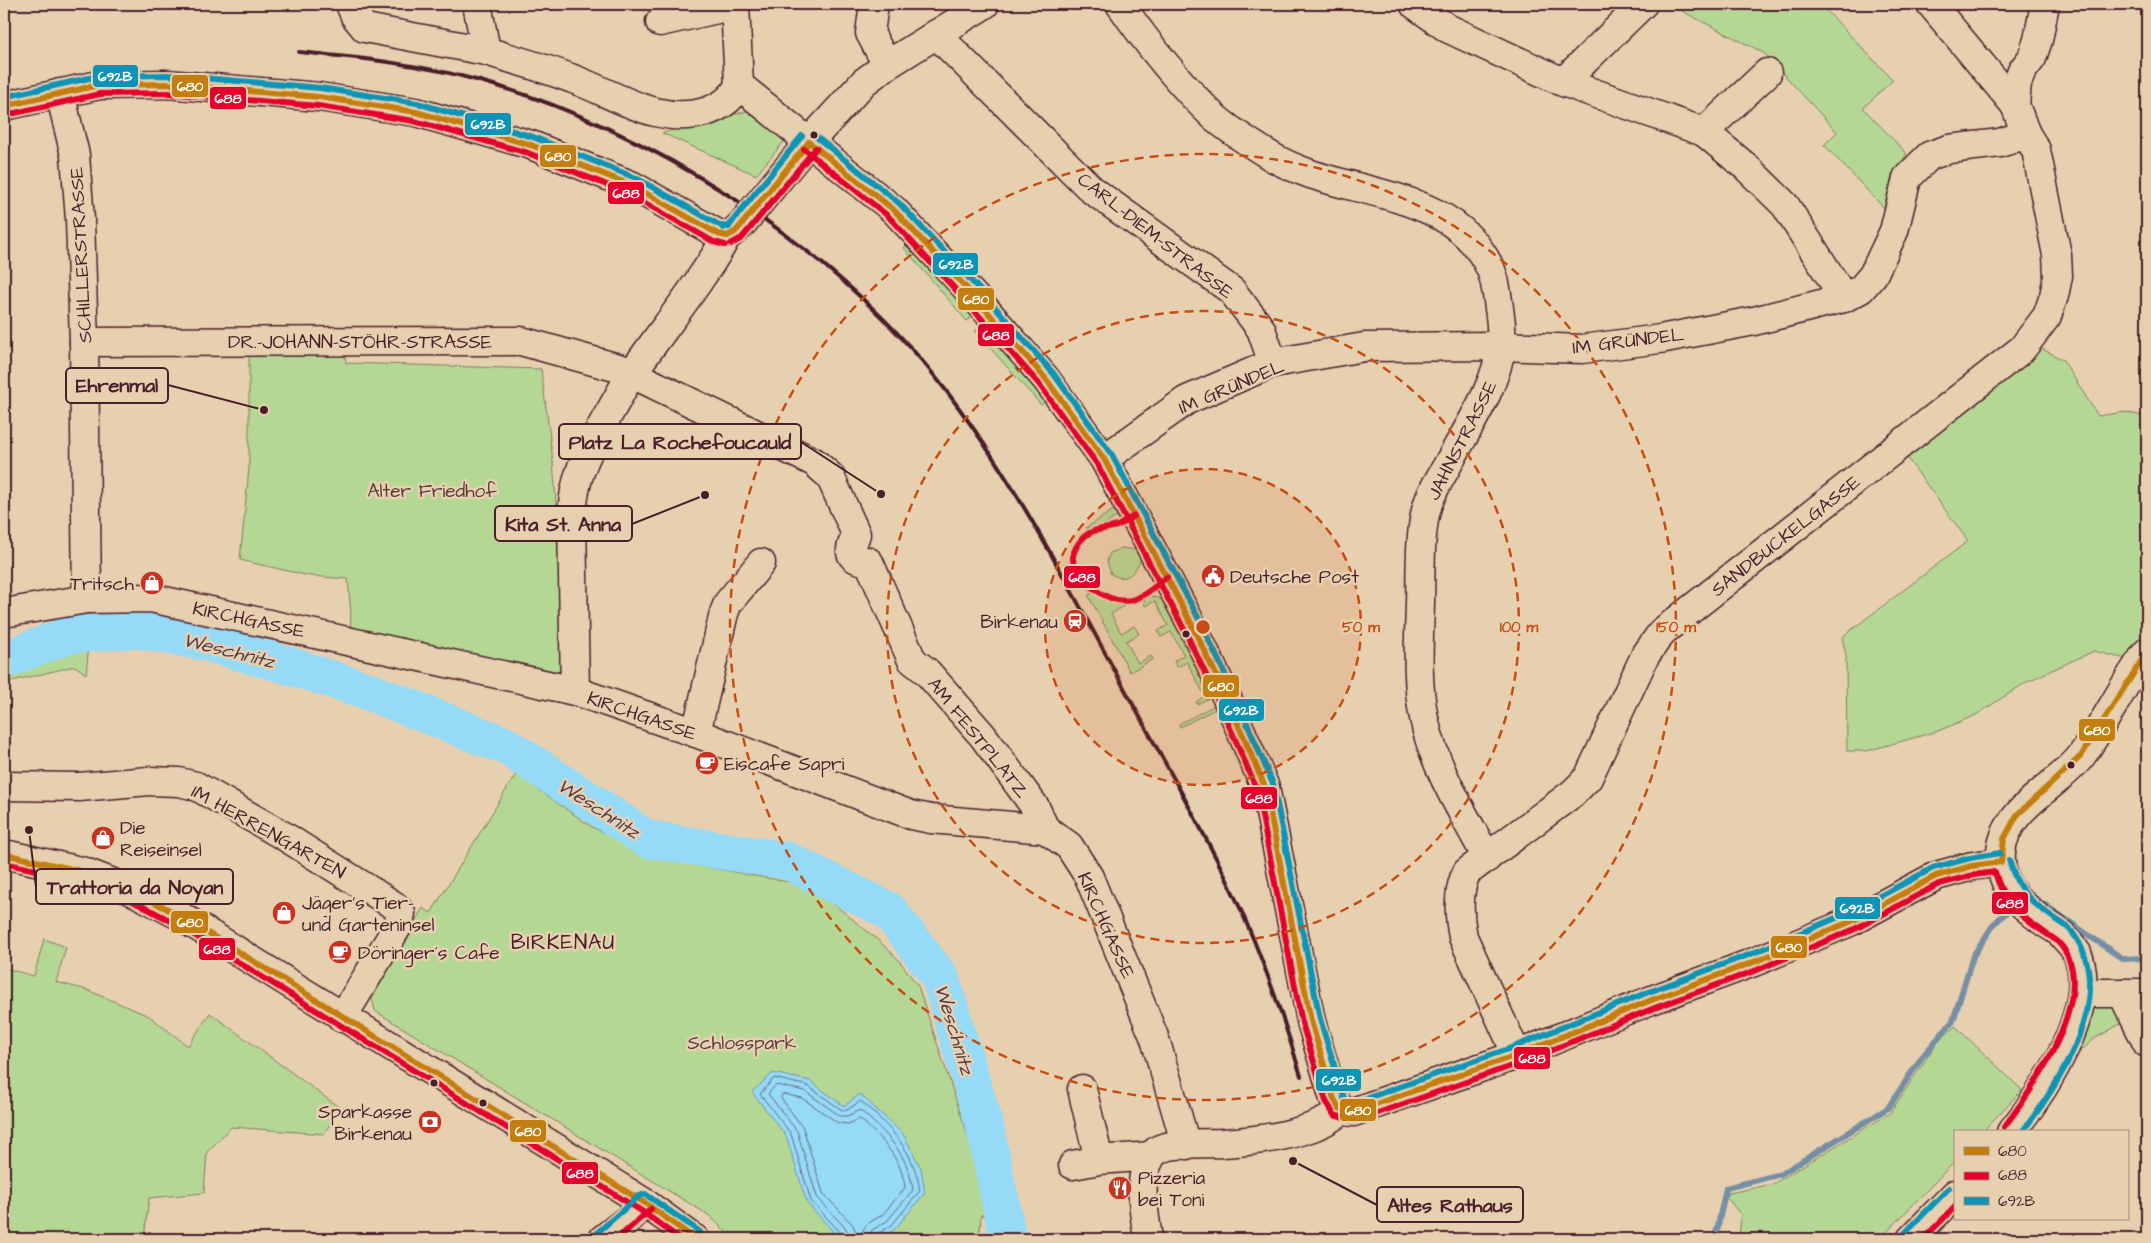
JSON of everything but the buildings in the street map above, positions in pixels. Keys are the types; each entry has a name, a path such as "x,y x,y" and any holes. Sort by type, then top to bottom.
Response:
{"street":[{"path":"350,4 355,16 364,28 486,51 573,78 654,112 670,116 690,115 715,108 729,99 739,85 735,4 660,22"},
{"path":"477,4 486,51"},
{"path":"874,4 870,33 887,65"},
{"path":"575,691 572,518 574,494 586,454 632,374 712,262 727,236 735,232 809,142 864,82 887,65 985,4"},
{"name":"JAHNSTRASSE","path":"1120,4 1149,46 1212,115 1270,156 1291,167 1414,203 1442,218 1468,237 1482,254 1492,272 1500,316 1501,346 1489,387 1432,493 1424,521 1421,553 1418,680 1424,720 1436,760 1487,858"},
{"path":"1414,4 1447,28 1562,82 1704,132 1745,166 1785,205 1844,298"},
{"path":"1562,82 1643,4"},
{"path":"1931,4 2015,105"},
{"name":"SANDBUCKELGASSE","path":"1517,1055 1470,954 1461,924 1462,888 1467,872 1573,793 1588,778 1645,656 1662,632 2022,349 2042,326 2051,307 2057,286 2057,255 2036,150 2026,134 2015,105 2017,83 2035,49 2045,4"},
{"name":"CARL-DIEM-STRASSE","path":"936,34 1092,190 1232,292 1261,329 1273,363"},
{"path":"1704,132 1767,73"},
{"path":"4,106 99,85 167,84 318,97 416,112 531,144 633,186 718,234 727,236"},
{"path":"739,85 894,210 972,294 1046,379 1104,459 1193,627 1226,696 1265,787 1311,1021 1334,1099 1342,1109 1353,1112 1517,1055 1852,921 1936,876 1972,866 2001,862"},
{"name":"SCHILLERSTRASSE","path":"60,93 75,155 80,220 84,342 87,598"},
{"name":"IM GRÜNDEL","path":"1104,459 1187,400 1273,363 1364,347 1501,346 1582,349 1660,339 1754,321 1844,298 1861,289 1874,275 1894,232 1908,178 1928,156 1949,149 2000,143 2026,134"},
{"name":"DR.-JOHANN-STÖHR-STRASSE","path":"84,342 521,341 604,364 632,374"},
{"name":"AM FESTPLATZ","path":"632,374 814,462 830,476 856,534 850,547 851,553 855,558 869,562 912,660 927,672 983,736 1035,807 1045,829"},
{"path":"696,733 724,613 728,603 761,563"},
{"name":"KIRCHGASSE","path":"4,613 87,598 151,598 575,691 696,733 911,815 931,820 1045,829 1069,846 1089,877 1161,1054 1186,1145"},
{"path":"2012,1130 2047,1081 2060,1056 2075,1020 2082,993 2077,953 2064,936 2019,902 2006,882 2001,862 2002,845 2008,828 2017,815 2081,756 2147,652"},
{"name":"IM HERRENGARTEN","path":"4,786 79,787 149,781 178,782 196,786 284,836 395,906 401,913 399,924 342,1018"},
{"path":"4,854 84,872 131,890 177,914 342,1018 645,1203 696,1239"},
{"path":"2082,993 2135,993 2147,1043"},
{"path":"1082,1089 1086,1163 1151,1156"},
{"path":"1148,1239 1143,1195 1145,1173 1151,1156 1161,1148 1260,1139 1296,1131 1334,1118 1342,1109"},
{"path":"1911,1239 1954,1195"},
{"path":"603,1239 631,1217 645,1203"}],"green space":[{"path":"1668,4 1820,4 1893,80 1863,108 1907,154 1892,176 1884,208 1824,145 1837,132 1764,53"},
{"path":"751,110 788,137 756,175 662,133"},
{"path":"908,242 974,315 967,321 904,248"},
{"path":"984,324 1045,402 1041,405 975,331"},
{"name":"Alter Friedhof","path":"345,346 346,363 541,369 553,461 568,668 555,679 350,632 351,614 348,579 310,576 240,560 249,468 249,347"},
{"path":"2037,346 2063,360 2098,416 2125,412 2147,417 2147,637 2126,659 2094,651 2028,681 1976,715 1938,731 1867,751 1847,751 1846,655 1842,637 1968,541 1905,455"},
{"path":"1115,509 1118,516 1096,530 1094,528 1086,528"},
{"path":"1122,548 1136,550 1141,559 1136,569 1129,575 1117,577 1111,574 1107,561 1110,553"},
{"path":"1093,593 1115,603 1123,604 1124,606 1111,614 1121,633 1134,626 1139,634 1126,641 1138,663 1151,656 1153,659 1130,672 1088,595"},
{"path":"1150,596 1162,599 1213,696 1197,704 1196,702 1205,696 1187,662 1177,667 1174,661 1184,655 1171,632 1161,637 1158,631 1168,625 1155,601 1145,606 1144,600"},
{"path":"70,637 83,637 88,654 86,674 75,666 4,683 4,648"},
{"path":"1217,704 1219,707 1180,727 1179,724"},
{"name":"Schlosspark","path":"516,774 592,827 639,849 674,861 805,885 835,905 898,959 918,986 986,1190 988,1215 981,1215 980,1231 974,1234 976,1239 733,1239 710,1216 375,1011 371,994 423,908 431,913"},
{"path":"44,939 66,947 56,982 87,990 149,1016 188,1046 210,1013 340,1108 324,1134 231,1127 207,1152 204,1193 149,1198 144,1239 4,1239 4,968 34,976"},
{"path":"2113,1003 2129,1019 2094,1039 2072,1059 2093,1011 2098,1006"},
{"path":"1955,1026 2022,1090 1984,1130 1954,1130 1954,1162 1880,1239 1739,1239 1741,1215 1724,1194 1773,1184 1890,1113 1936,1044"}],"water":[{"path":"773,1073 810,1081 844,1106 860,1094 903,1134 921,1168 925,1193 894,1230 876,1239 840,1239 807,1203 786,1136 752,1092"}],"waterway":[{"name":"Weschnitz","path":"4,660 68,635 134,629 205,642 280,663 365,690 506,746 647,839 788,861 889,911 940,977 985,1127 1008,1239"},
{"path":"2029,894 2123,959 2147,958"},
{"path":"1715,1239 1726,1188 1781,1174 1888,1108 1922,1057 1953,1021 1973,956 1994,924 2014,905"}],"railway":[{"path":"299,52 390,62 458,75 543,101 607,128 671,161 733,198 792,240 848,285 898,333 941,384 967,419 1015,493 1060,570 1190,808 1228,882 1259,953 1286,1027 1301,1076"}],"transit line":[{"name":"692B","path":"4,97 98,76 167,75 320,88 417,103 533,137 636,178 721,226 729,227"},
{"name":"680","path":"4,106 99,85 167,84 319,97 416,112 531,145 633,186 718,234 727,236"},
{"name":"688","path":"6,115 100,94 167,93 318,106 414,121 528,153 629,194 714,242 725,245"},
{"name":"692B","path":"814,135 900,204 1053,373 1112,455 1201,623 1234,693 1273,784 1320,1019 1345,1101 1353,1103 1514,1047 1646,993 1751,954 1848,913 1933,868 1970,858 2000,853"},
{"name":"692B","path":"723,228 730,225 802,136"},
{"name":"680","path":"809,142 894,210 972,294 1046,379 1104,459 1193,627 1226,696 1265,787 1311,1021 1334,1099 1339,1108 1353,1112 1517,1055 1649,1001 1754,962 1852,921 1936,876 1972,866 2001,862"},
{"name":"680","path":"727,236 735,232 742,224 809,142"},
{"name":"688","path":"731,244 742,238 816,148"},
{"name":"688","path":"804,149 888,216 1039,384 1097,464 1185,631 1218,700 1257,790 1302,1023 1326,1101 1334,1115 1355,1121 1520,1063 1652,1009 1757,970 1855,929 1939,884 1995,872 1998,882 2012,906 2057,941 2069,961 2073,984 2069,1010 2059,1037 2032,1088 2004,1127"},
{"name":"688","path":"1134,516 1119,525 1094,531 1086,535 1073,554 1076,568 1088,584 1096,590 1114,599 1123,601 1142,596 1167,577"},
{"name":"680","path":"2001,862 2004,839 2017,815 2081,756 2147,652"},
{"name":"680","path":"4,854 85,872 131,890 177,914 645,1203 695,1239"},
{"name":"692B","path":"2009,860 2019,886 2029,898 2072,932 2085,956 2089,982 2087,1008 2079,1036 2053,1088 2024,1130"},
{"name":"688","path":"4,863 82,880 127,898 173,922 640,1210 680,1239"},
{"name":"692B","path":"1905,1233 1949,1188"},
{"name":"692B","path":"598,1232 639,1196 645,1194 700,1232"},
{"name":"688","path":"1923,1239 1954,1208"},
{"name":"688","path":"617,1239 651,1209"}],"place":[{"name":"Ehrenmal","path":"264,410"},
{"name":"Platz La Rochefoucauld","path":"881,494"},
{"name":"Kita St. Anna","path":"705,495"},
{"name":"Deutsche Post","path":"1213,576"},
{"name":"Tritsch","path":"152,583"},
{"name":"Birkenau","path":"1075,621"},
{"name":"Eiscafe Sapri","path":"707,763"},
{"name":"Trattoria da Noyan","path":"29,830"},
{"name":"Die Reiseinsel","path":"103,838"},
{"name":"Jäger's Tier- und Garteninsel","path":"284,913"},
{"name":"Döringer´s Cafe","path":"340,952"},
{"name":"Sparkasse Birkenau","path":"430,1122"},
{"name":"Altes Rathaus","path":"1293,1161"},
{"name":"Pizzeria bei Toni","path":"1120,1188"}],"district":[{"name":"BIRKENAU","path":"563,942"}]}
